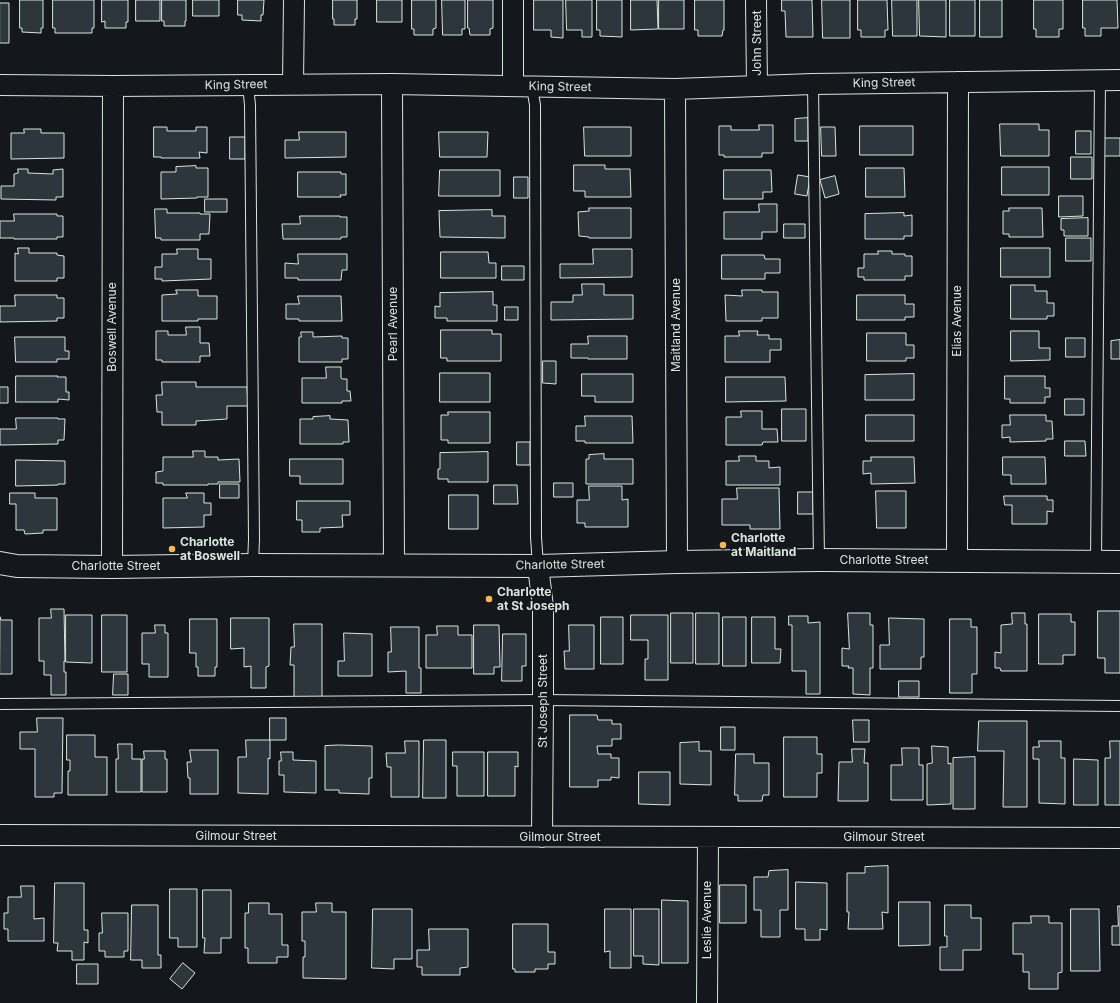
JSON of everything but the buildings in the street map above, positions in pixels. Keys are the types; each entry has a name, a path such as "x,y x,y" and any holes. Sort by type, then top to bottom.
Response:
{"main road":[{"name":"Charlotte Street","path":"0,563 17,566 112,567 253,565 538,566 819,560 1120,562"}],"street":[{"path":"294,0 294,84"},
{"path":"513,0 522,86"},
{"name":"John Street","path":"756,0 757,86"},
{"name":"King Street","path":"0,85 113,86 392,84 675,89 813,84 1120,80"},
{"name":"Elias Avenue","path":"957,560 958,82"},
{"name":"Pearl Avenue","path":"392,84 394,565"},
{"name":"Boswell Avenue","path":"112,567 113,86"},
{"name":"Maitland Avenue","path":"675,89 677,562"},
{"name":"St Joseph Street","path":"538,566 543,607 544,700 542,837"},
{"name":"Gilmour Street","path":"0,835 1120,838"},
{"name":"Leslie Avenue","path":"707,1003 708,837"}],"lane":[{"path":"1096,561 1100,80"},
{"path":"813,84 819,560"},
{"path":"248,85 250,106 253,565"},
{"path":"522,86 535,105 536,529 538,566"},
{"path":"0,704 544,700 1120,706"}],"place":[{"name":"Charlotte at Maitland","path":"723,545"},
{"name":"Charlotte at Boswell","path":"172,549"},
{"name":"Charlotte at St Joseph","path":"489,599"}]}
